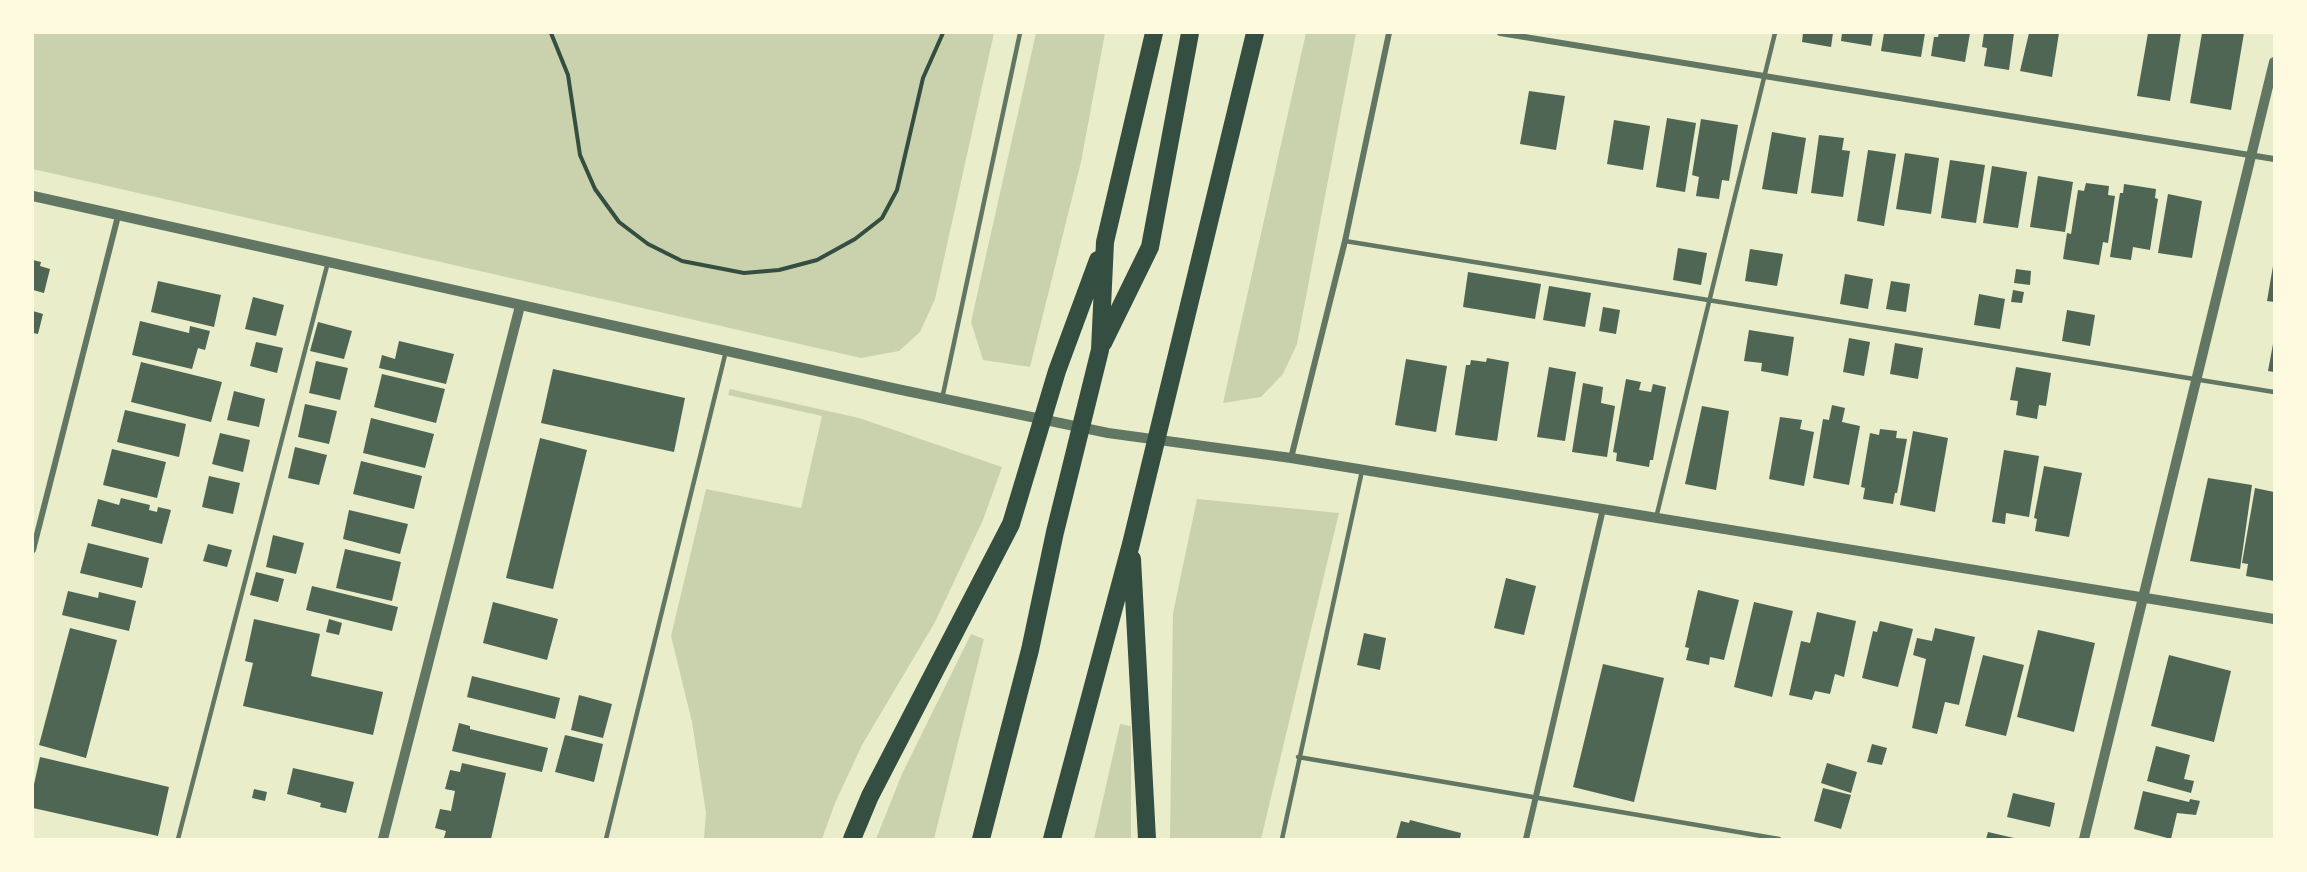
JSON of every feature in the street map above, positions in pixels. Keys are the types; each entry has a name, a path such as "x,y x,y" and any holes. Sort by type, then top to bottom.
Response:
{"highway":[{"path":"852,839 870,796 1011,524 1057,371 1105,242 1154,33"},
{"path":"1100,350 1150,247 1190,33"},
{"path":"1052,839 1131,544 1255,33"},
{"path":"981,839 1030,650 1055,532 1100,350 1105,242"},
{"path":"1131,544 1147,839"}],"street":[{"path":"1291,459 1345,241 1389,33"},
{"path":"1500,33 2274,159"},
{"path":"2085,839 2274,62"},
{"path":"33,196 520,306 942,399 1108,433 1291,459 2274,619"},
{"path":"33,549 118,216"},
{"path":"383,839 520,306"},
{"path":"1526,839 1538,796 1603,509"}],"lane":[{"path":"942,399 1020,33"},
{"path":"1656,518 1775,33"},
{"path":"1345,241 1709,302 2274,392"},
{"path":"178,839 328,262"},
{"path":"606,839 726,351"},
{"path":"1282,839 1362,471"},
{"path":"1298,757 1423,780 1538,796 1779,839"}],"path":[{"path":"551,33 568,75 580,155 596,189 619,222 648,244 682,261 744,273 779,270 817,260 855,239 882,218 897,190 923,78 943,33"}],"green space":[{"path":"33,33 994,33 935,299 920,332 899,351 861,358 33,169"},
{"path":"1036,33 1105,33 1081,162 1030,367 983,360 971,322"},
{"path":"1306,33 1356,33 1297,344 1283,374 1261,397 1223,403"},
{"path":"730,389 859,418 1002,467 983,520 935,622 862,745 835,803 822,839 704,839 706,813 692,722 671,636 706,489 801,508 822,416 728,395"},
{"path":"1197,499 1339,513 1261,839 1170,839 1173,613"},
{"path":"971,634 984,639 934,839 876,839 902,774"},
{"path":"1120,724 1131,726 1131,839 1094,839"}],"building":[{"path":"1803,33 1833,33 1831,47 1802,42"},
{"path":"1842,33 1873,33 1871,46 1841,41"},
{"path":"1884,33 1925,33 1921,57 1881,51"},
{"path":"1939,33 1970,33 1965,62 1931,56 1934,37 1938,37"},
{"path":"1984,33 2014,33 2009,70 1984,66 1987,48 1982,47"},
{"path":"2029,33 2059,33 2052,77 2020,71"},
{"path":"2148,33 2181,33 2170,101 2137,96"},
{"path":"2202,33 2244,33 2231,110 2190,103"},
{"path":"1529,91 1565,96 1556,150 1520,144"},
{"path":"1667,118 1696,123 1685,192 1656,187"},
{"path":"1701,119 1738,125 1729,181 1722,180 1719,199 1696,196 1699,177 1692,175"},
{"path":"1614,120 1650,126 1643,170 1607,164"},
{"path":"1772,132 1806,138 1797,194 1762,189"},
{"path":"1819,135 1844,138 1842,150 1850,151 1843,197 1811,193"},
{"path":"1868,150 1896,154 1884,226 1857,221"},
{"path":"1905,153 1939,158 1931,214 1896,209"},
{"path":"1950,160 1985,165 1976,223 1941,218"},
{"path":"1992,166 2027,172 2018,228 1983,223"},
{"path":"2038,176 2073,182 2065,232 2030,227"},
{"path":"2086,183 2109,186 2108,195 2115,196 2108,243 2103,242 2099,265 2063,259 2067,233 2071,234 2078,190 2084,191"},
{"path":"2124,184 2156,189 2155,198 2158,199 2150,250 2133,247 2131,260 2110,257 2120,193 2123,193"},
{"path":"2168,194 2202,201 2192,258 2158,253"},
{"path":"1678,248 1707,253 1701,285 1673,280"},
{"path":"1750,249 1783,254 1777,286 1745,281"},
{"path":"33,260 41,262 40,266 50,269 44,293 33,290"},
{"path":"2274,266 2274,302 2267,301"},
{"path":"2016,269 2031,271 2030,285 2014,283"},
{"path":"1468,272 1541,284 1535,319 1463,307"},
{"path":"1845,274 1873,279 1868,309 1840,304"},
{"path":"158,281 221,295 214,327 151,312"},
{"path":"1891,281 1910,284 1906,312 1886,309"},
{"path":"1549,286 1591,293 1585,327 1543,320"},
{"path":"2013,290 2024,292 2022,303 2011,302"},
{"path":"1979,294 2005,299 2000,329 1974,325"},
{"path":"253,297 284,305 276,336 245,329"},
{"path":"1603,307 1620,310 1616,334 1599,331"},
{"path":"2067,310 2095,315 2090,346 2062,341"},
{"path":"33,311 43,314 38,334 33,333"},
{"path":"140,321 189,333 190,326 210,331 205,350 198,348 192,369 132,355"},
{"path":"318,322 352,331 344,359 310,351"},
{"path":"1749,330 1794,337 1788,376 1761,371 1762,363 1744,361"},
{"path":"1849,338 1870,342 1864,376 1843,372"},
{"path":"399,341 454,354 446,384 379,368 382,355 395,359"},
{"path":"256,342 283,348 277,373 250,366"},
{"path":"1895,343 1923,348 1918,379 1890,374"},
{"path":"2274,345 2274,372 2268,371"},
{"path":"1487,358 1509,362 1497,441 1455,435 1466,365 1470,365 1471,360 1486,362"},
{"path":"1406,359 1447,366 1436,432 1395,425"},
{"path":"316,361 348,368 340,400 309,393"},
{"path":"141,362 222,382 211,422 131,402"},
{"path":"1549,367 1576,372 1565,441 1537,437"},
{"path":"2016,367 2051,373 2046,406 2039,405 2037,419 2016,415 2018,401 2010,400"},
{"path":"553,369 685,398 674,452 541,423"},
{"path":"382,374 445,389 436,423 374,407"},
{"path":"1626,379 1641,382 1639,390 1651,392 1653,384 1666,387 1653,460 1650,460 1649,467 1616,461 1617,453 1613,452"},
{"path":"1583,383 1603,387 1601,403 1615,406 1607,457 1572,452"},
{"path":"234,391 265,399 259,427 227,420"},
{"path":"305,404 337,411 329,444 298,437"},
{"path":"1832,405 1845,408 1842,422 1860,426 1849,485 1813,478 1823,419 1829,420"},
{"path":"1702,406 1729,411 1716,490 1685,484"},
{"path":"125,410 186,424 179,457 117,442"},
{"path":"1780,417 1802,420 1800,429 1814,432 1804,486 1769,479"},
{"path":"371,418 434,434 425,468 363,453"},
{"path":"1880,429 1897,431 1896,438 1907,439 1893,504 1863,499 1865,488 1861,487 1870,433 1879,435"},
{"path":"1913,431 1948,438 1935,512 1900,505"},
{"path":"220,433 250,440 243,472 212,464"},
{"path":"540,438 587,450 553,589 506,578"},
{"path":"295,447 327,455 319,485 288,478"},
{"path":"112,449 166,462 157,498 103,485"},
{"path":"2004,450 2039,456 2029,517 2006,513 2005,524 1992,522"},
{"path":"361,461 422,476 414,509 353,494"},
{"path":"2044,466 2082,473 2069,537 2035,531 2037,519 2034,518"},
{"path":"209,476 240,483 233,514 202,507"},
{"path":"2208,478 2252,485 2240,569 2190,561"},
{"path":"2255,488 2274,492 2274,581 2246,576 2248,564 2242,563"},
{"path":"121,498 150,505 149,510 157,512 158,507 171,510 162,544 91,526 98,499 119,505"},
{"path":"349,510 408,524 400,554 343,539"},
{"path":"273,535 304,543 296,574 266,567"},
{"path":"88,543 149,558 142,588 80,573"},
{"path":"208,544 232,550 227,567 203,561"},
{"path":"345,549 401,562 392,601 336,588"},
{"path":"256,572 284,579 278,602 250,595"},
{"path":"1506,578 1536,586 1524,635 1494,628"},
{"path":"312,586 398,607 392,631 306,610"},
{"path":"1698,590 1739,600 1724,660 1710,657 1709,665 1686,660 1689,648 1685,647"},
{"path":"68,591 98,598 99,592 136,601 129,631 62,615"},
{"path":"493,602 558,619 547,660 483,643"},
{"path":"1754,602 1793,611 1772,697 1734,687"},
{"path":"1817,612 1856,621 1844,677 1835,674 1830,694 1815,691 1812,700 1789,695 1801,641 1810,643"},
{"path":"254,619 320,634 311,676 383,692 373,735 243,706 253,663 245,661"},
{"path":"329,619 342,623 339,635 326,632"},
{"path":"1880,621 1913,629 1898,687 1862,678 1873,631 1877,632"},
{"path":"70,628 117,640 86,758 39,745"},
{"path":"1935,628 1975,637 1959,705 1945,702 1937,734 1912,728 1926,659 1913,655 1917,638 1932,641"},
{"path":"2038,630 2095,643 2074,732 2017,717"},
{"path":"1364,633 1386,638 1380,670 1357,665"},
{"path":"1983,655 2024,665 2006,736 1965,726"},
{"path":"2169,655 2231,671 2214,742 2151,726"},
{"path":"1603,664 1664,678 1634,802 1573,787"},
{"path":"472,676 560,698 555,719 467,697"},
{"path":"579,695 612,704 603,738 571,730"},
{"path":"459,723 470,726 470,729 548,748 542,772 452,751"},
{"path":"565,735 603,744 594,782 555,772"},
{"path":"1872,744 1887,748 1882,765 1867,762"},
{"path":"2156,746 2190,755 2184,779 2194,781 2191,793 2147,781"},
{"path":"40,757 169,787 158,836 33,808 33,789"},
{"path":"462,763 506,773 491,839 448,839 444,838 446,831 435,828 440,809 451,811 455,791 445,789 450,770 460,772"},
{"path":"1827,763 1857,772 1851,793 1821,783"},
{"path":"293,768 354,782 346,813 320,807 321,803 287,794"},
{"path":"1823,788 1851,795 1841,829 1814,821"},
{"path":"254,789 267,792 265,801 252,798"},
{"path":"2143,791 2189,802 2190,799 2200,801 2196,815 2177,813 2171,839 2134,829"},
{"path":"2013,793 2055,803 2050,827 2007,817"},
{"path":"1410,820 1461,833 1460,839 1396,839 1401,821 1409,823"},
{"path":"1988,832 2014,838 2014,839 1986,839"}]}
